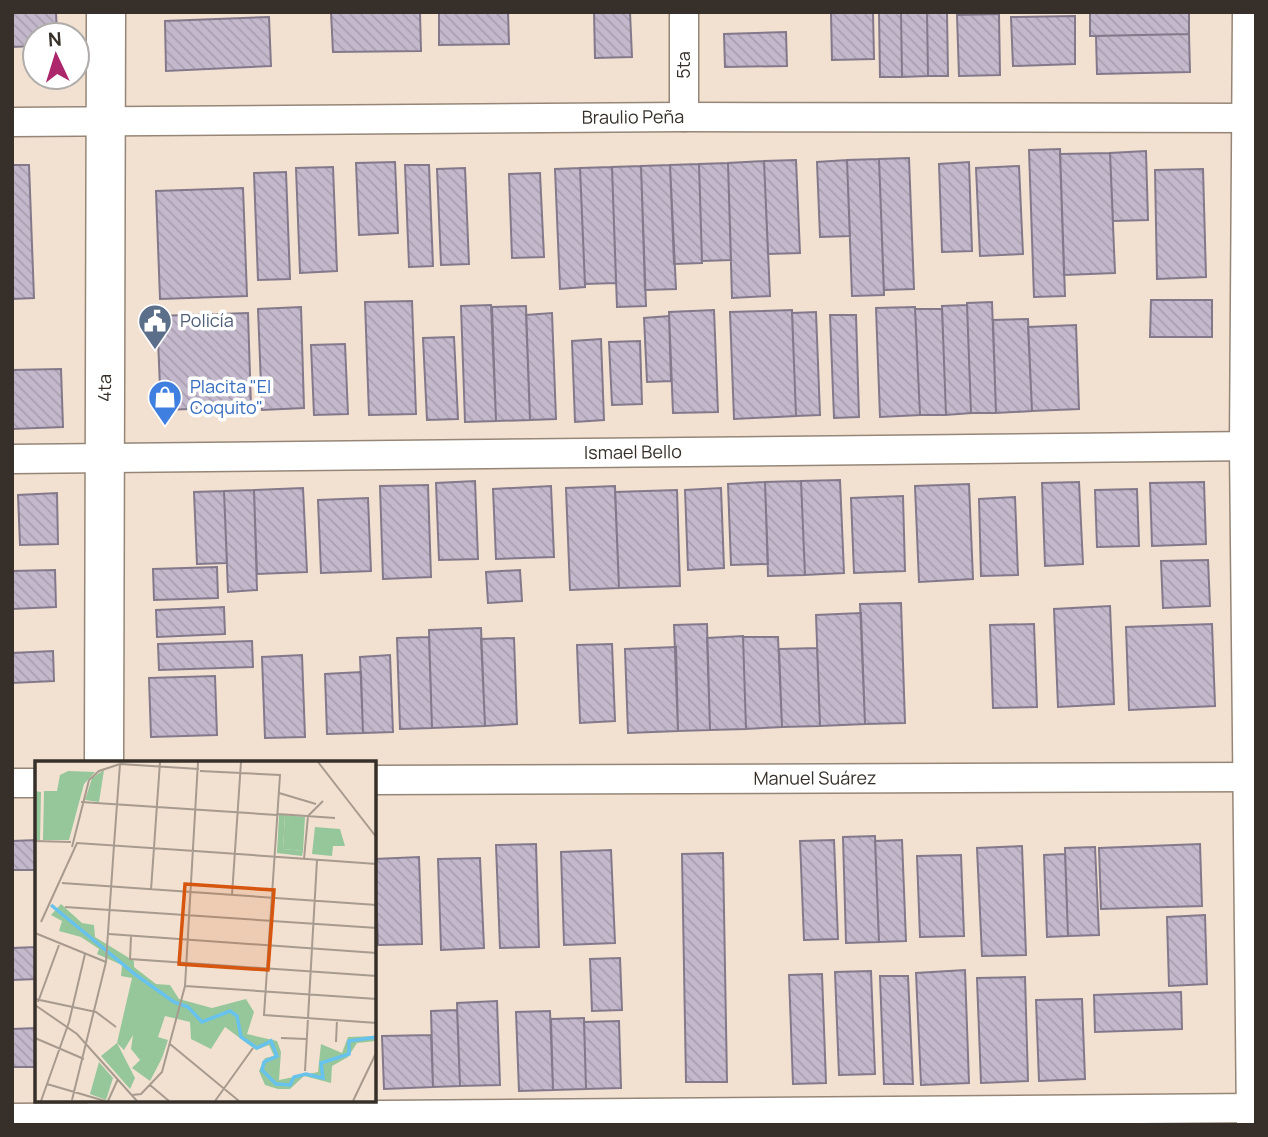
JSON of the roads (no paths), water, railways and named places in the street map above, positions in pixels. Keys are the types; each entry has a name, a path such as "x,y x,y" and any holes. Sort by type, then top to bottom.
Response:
{"main road":[{"name":"4ta","path":"104,761 106,12"}],"street":[{"name":"5ta","path":"684,12 684,117"},
{"path":"12,1118 108,1114 1253,1114 1251,118 1247,12"},
{"name":"Braulio Peña","path":"12,121 684,117 1251,118"},
{"name":"Ismael Bello","path":"12,459 1250,446"},
{"name":"Manuel Suárez","path":"376,780 1251,777"},
{"path":"12,783 35,783"}],"place":[{"name":"Policía","path":"155,351"},
{"name":"Placita \"El Coquito\"","path":"165,427"}]}
